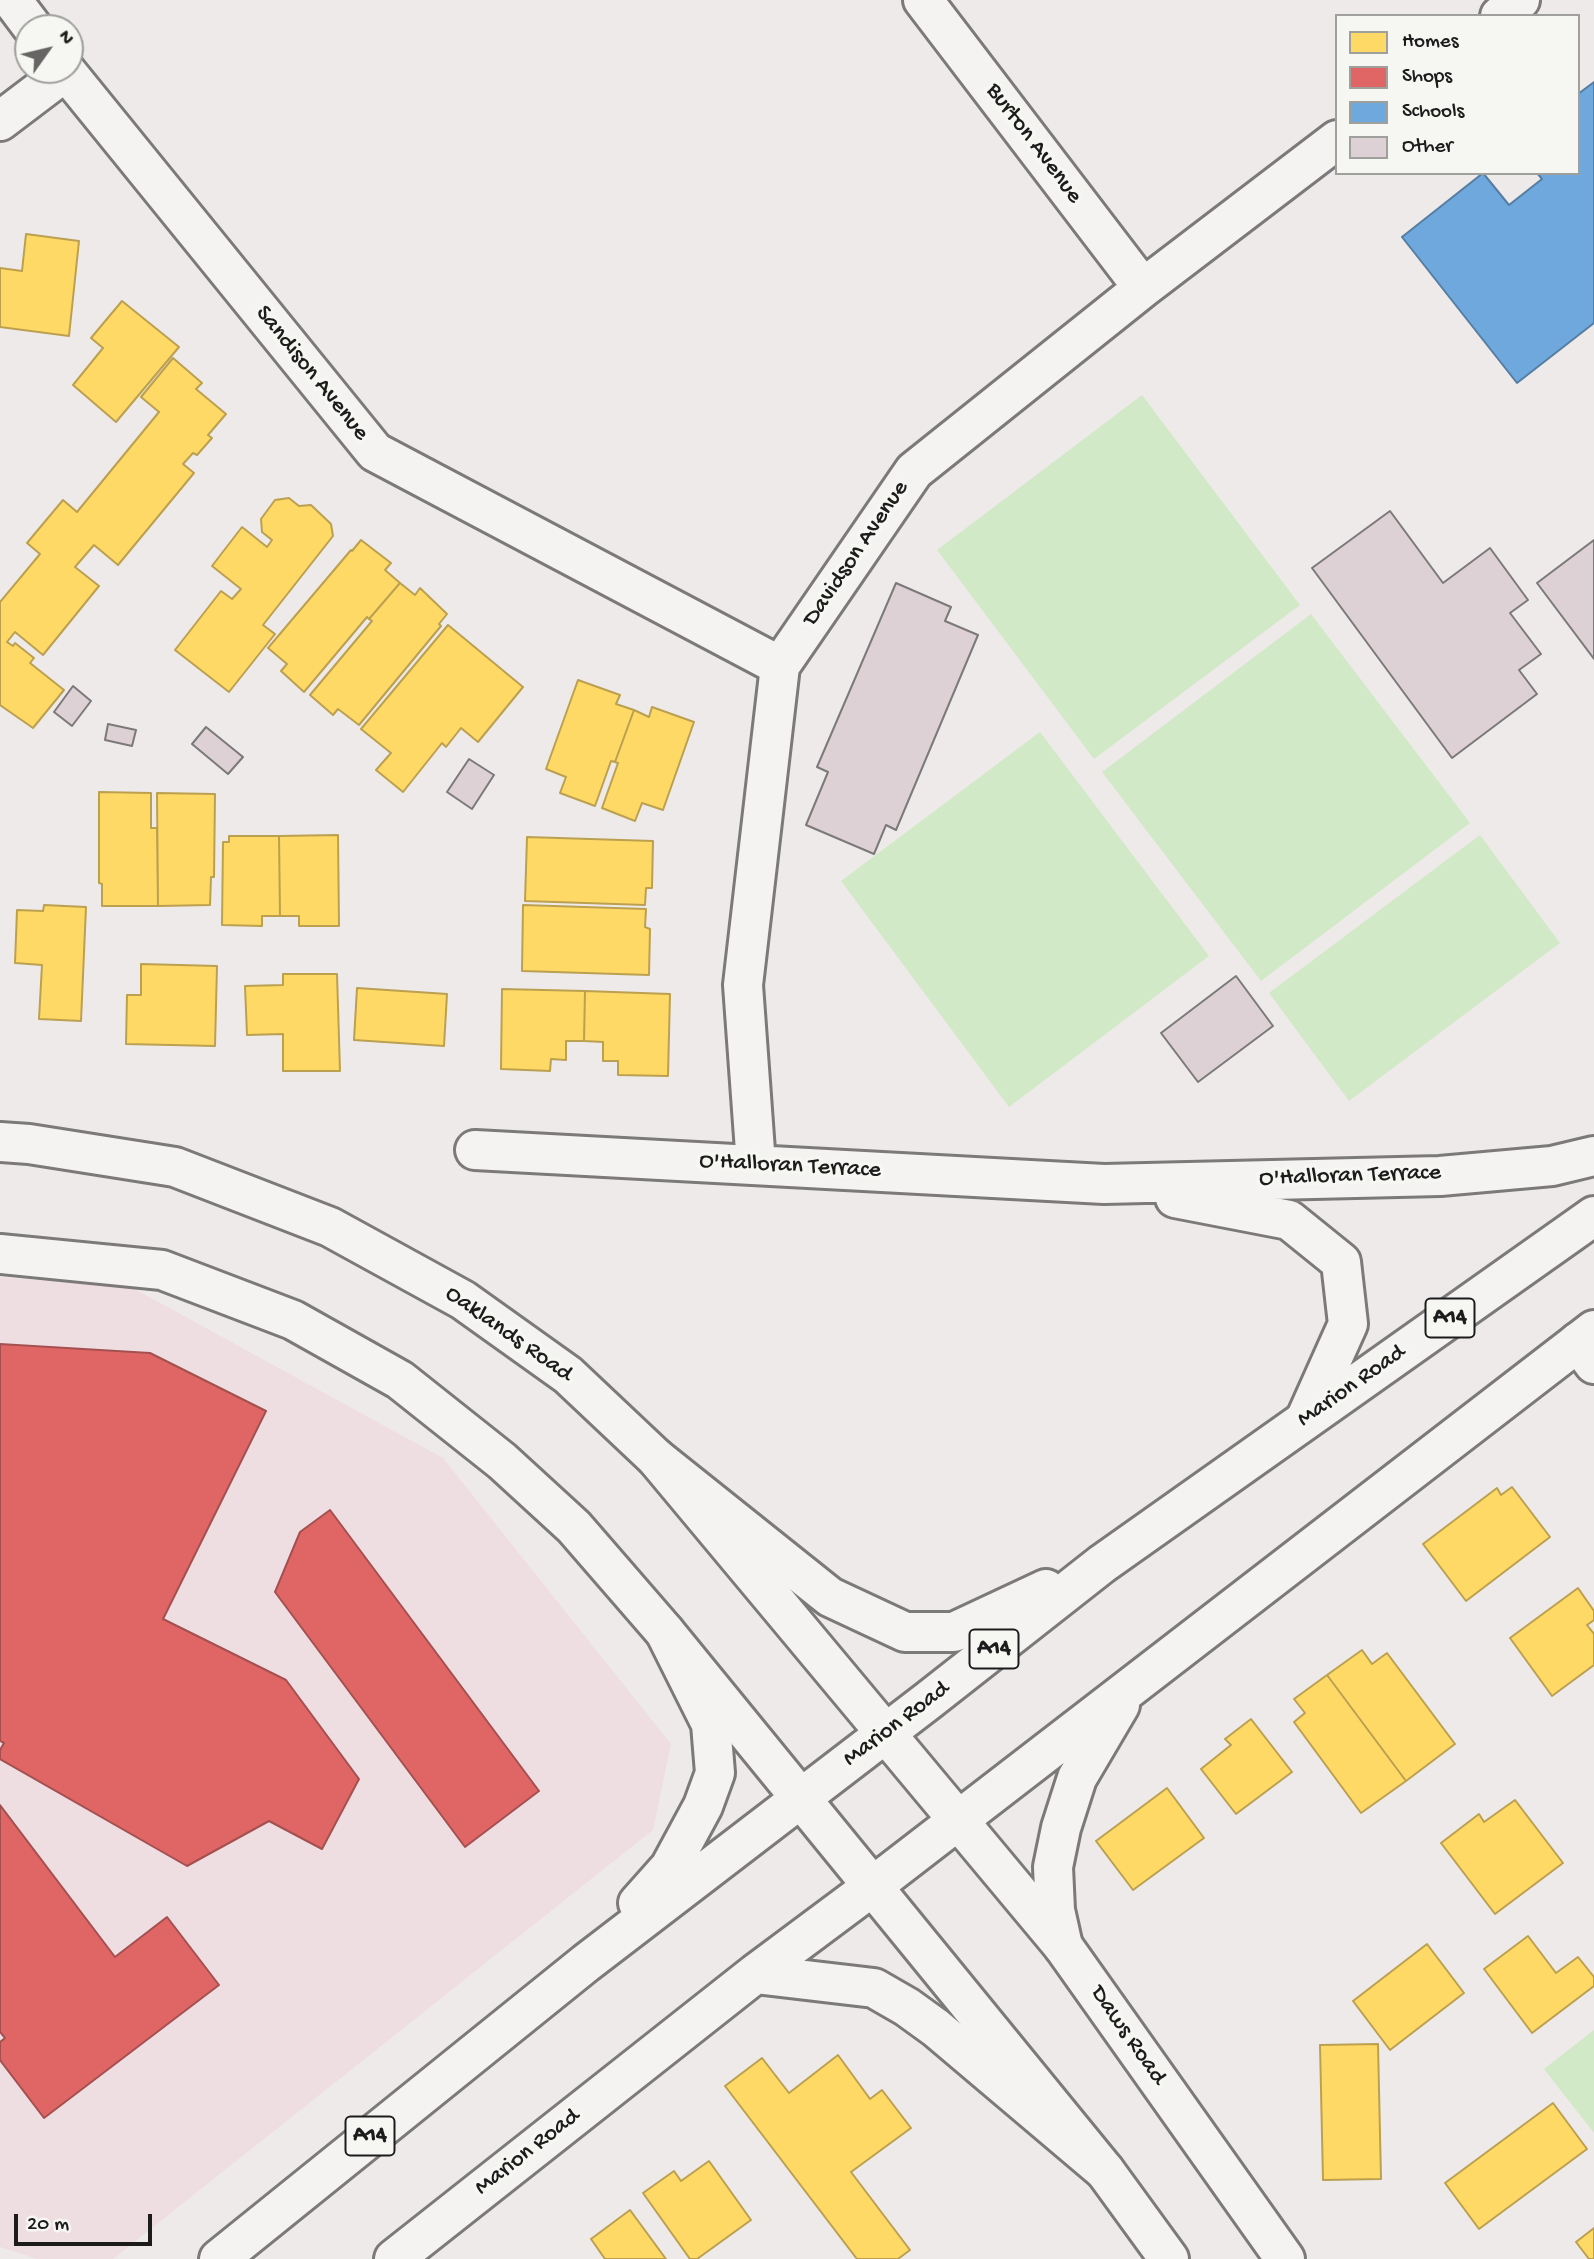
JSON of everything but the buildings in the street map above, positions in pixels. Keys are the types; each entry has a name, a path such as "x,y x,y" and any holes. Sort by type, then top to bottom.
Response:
{"main road":[{"name":"Burton Avenue","path":"923,0 1143,288"},
{"path":"1502,14 1520,0"},
{"path":"0,121 47,84"},
{"name":"Sandison Avenue","path":"76,84 375,452 780,666"},
{"name":"Davidson Avenue","path":"756,1165 743,985 780,666 914,471 1143,288 1335,142"},
{"name":"Oaklands Road","path":"0,1142 29,1144 175,1167 330,1227 463,1300 568,1375 656,1458 958,1821"},
{"name":"O'Halloran Terrace","path":"475,1150 1104,1184 1440,1175 1552,1166 1594,1156"},
{"name":"O'Halloran Terrace","path":"1104,1184 1289,1220 1342,1262 1348,1324 1305,1420"},
{"name":"Marion Road","path":"219,2259 586,1963 886,1734 1102,1564 1594,1216"},
{"path":"0,1254 162,1270 292,1320 400,1380 502,1461 574,1527 665,1632 1105,2171 1169,2259"},
{"name":"Marion Road","path":"394,2259 755,1974 1132,1685 1589,1346"},
{"path":"656,1458 830,1597 905,1632 954,1632 1102,1564"},
{"path":"586,1963 670,1867 703,1807 715,1773 710,1724 665,1632"},
{"path":"1063,1946 1055,1910 1053,1867 1061,1828 1077,1778 1132,1685"},
{"name":"Daws Road","path":"958,1821 1063,1946 1285,2259"},
{"path":"755,1974 874,1988 936,2028 1105,2171"}],"shaded area":[{"path":"0,1277 133,1288 443,1458 671,1744 653,1830 113,2259 37,2259 0,2247"}],"green space":[{"path":"1142,395 1300,605 1094,759 937,550"},
{"path":"1311,614 1470,823 1261,981 1102,772"},
{"path":"1040,732 1209,956 1009,1107 841,881"},
{"path":"1480,835 1560,943 1349,1101 1269,993"},
{"path":"1594,2030 1594,2133 1544,2069"}]}
